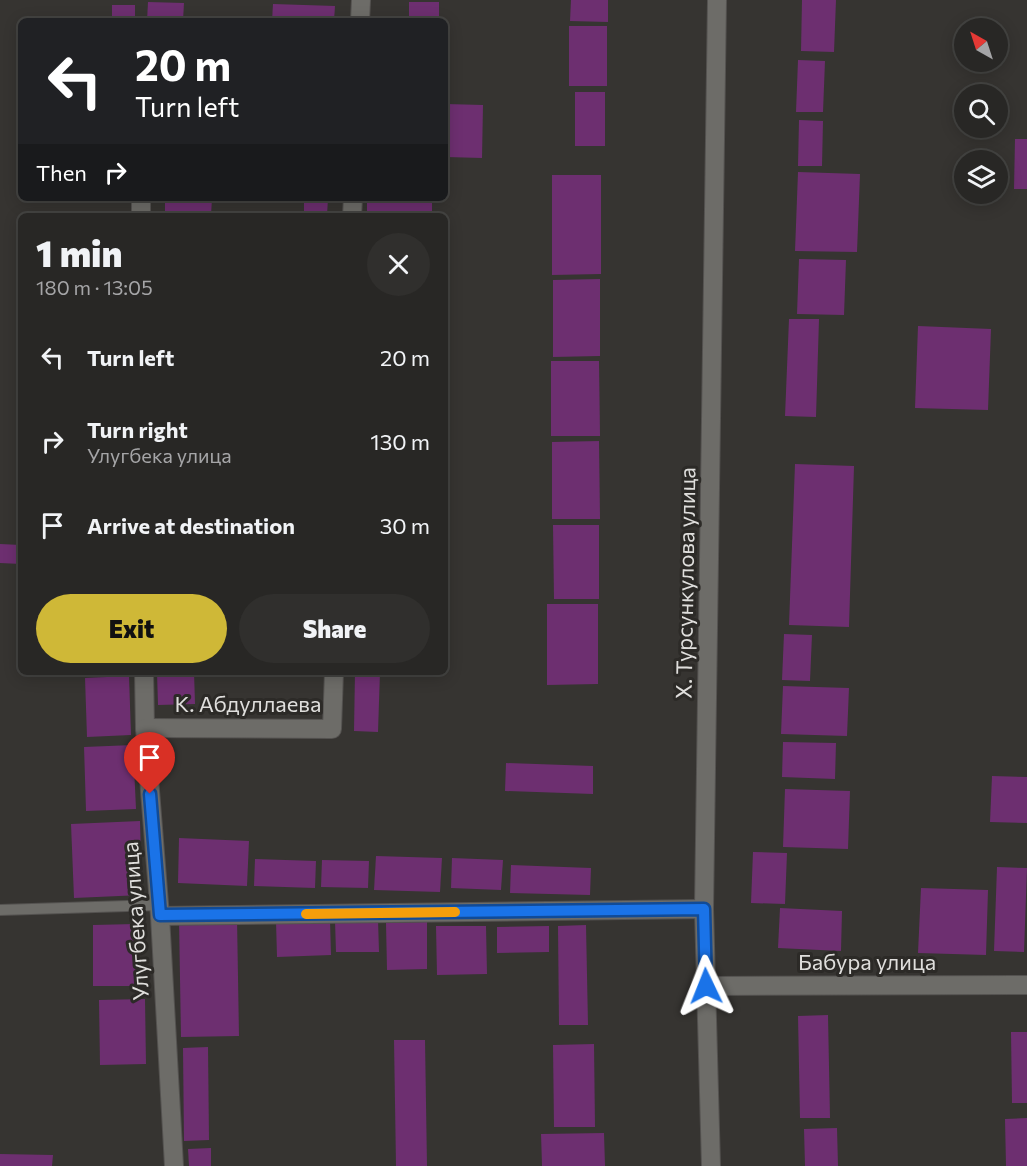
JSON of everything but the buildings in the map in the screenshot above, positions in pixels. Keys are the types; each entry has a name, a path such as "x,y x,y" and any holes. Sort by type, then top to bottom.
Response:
{"street":[{"path":"360,18 361,0"},
{"name":"Х. Турсункулова улица","path":"711,1166 704,909 717,0"},
{"name":"Улугбека улица","path":"144,675 145,728 160,910 174,1166"},
{"name":"К. Абдуллаева","path":"145,728 332,729 334,675"},
{"path":"160,910 704,909"},
{"name":"Бабура улица","path":"706,986 1027,984"}],"lane":[{"path":"0,910 160,910"}],"slow traffic":[{"path":"306,914 455,912"}],"route":[{"path":"150,794 160,915 704,909 706,986"}]}
